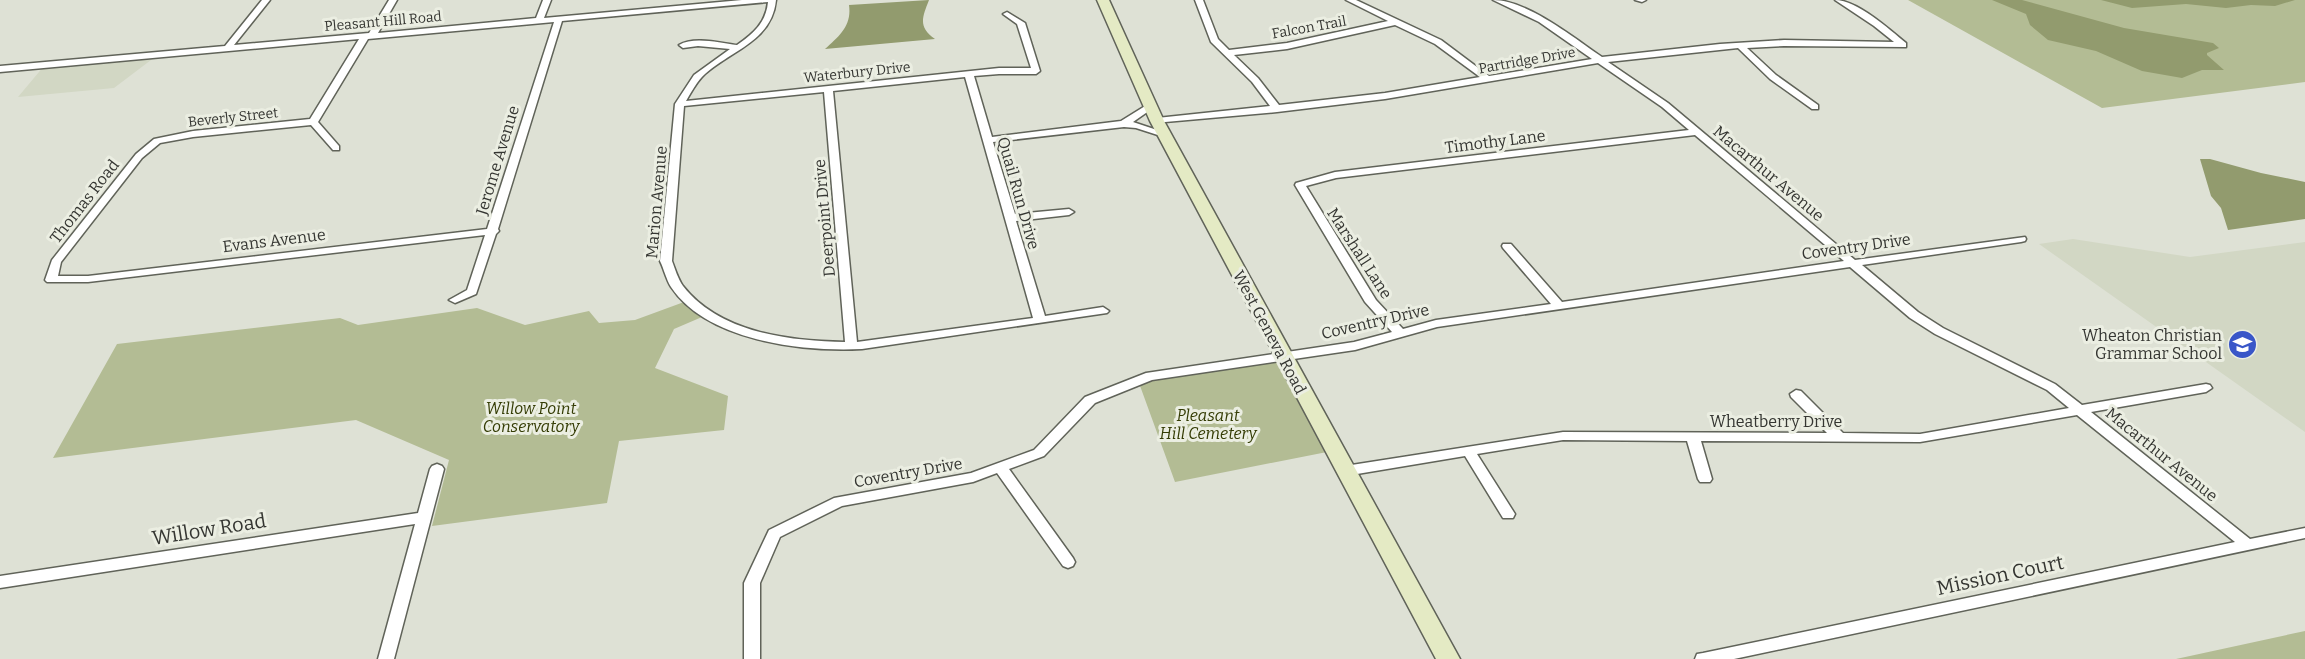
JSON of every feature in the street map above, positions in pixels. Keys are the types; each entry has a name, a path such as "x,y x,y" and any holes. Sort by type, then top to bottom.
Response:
{"main road":[{"name":"West Geneva Road","path":"1103,0 1160,127 1283,358 1448,659"}],"street":[{"path":"227,49 266,0"},
{"path":"336,148 313,122 393,0"},
{"path":"539,21 547,0"},
{"name":"Pleasant Hill Road","path":"1,70 770,0"},
{"name":"Marion Avenue","path":"770,0 772,10 766,22 701,73 680,104 665,248 668,269 680,291 704,312 724,324 748,332 784,341 850,346 1103,311"},
{"path":"1199,0 1209,29 1227,53 1255,80 1277,109"},
{"path":"1350,0 1438,42 1489,80"},
{"name":"Macarthur Avenue","path":"1497,0 1536,16 1665,105 1851,263 1928,325 2032,376 2080,410 2248,545"},
{"name":"Partridge Drive","path":"1160,127 1277,109 1385,96 1600,60 1740,46 1815,43 1903,45 1877,24 1839,0"},
{"name":"Waterbury Drive","path":"680,104 969,74 1036,71 1021,23 1007,14"},
{"name":"Jerome Avenue","path":"455,300 472,292 494,231 559,19"},
{"name":"Falcon Trail","path":"1227,53 1287,46 1396,22"},
{"path":"683,45 698,43 736,47"},
{"path":"1740,46 1778,81 1815,107"},
{"name":"Quail Run Drive","path":"969,74 1040,321"},
{"name":"Deerpoint Drive","path":"828,89 850,346"},
{"path":"1124,124 1150,106"},
{"name":"Beverly Street","path":"157,141 313,122"},
{"path":"988,140 1124,124 1160,127"},
{"name":"Timothy Lane","path":"1300,185 1335,175 1695,132"},
{"name":"Thomas Road","path":"58,280 51,280 56,262 138,156 157,141"},
{"name":"Marshall Lane","path":"1300,185 1371,302 1400,333"},
{"path":"1010,218 1069,212"},
{"name":"Evans Avenue","path":"58,280 88,279 494,231"},
{"name":"Coventry Drive","path":"752,659 752,583 774,534 838,502 974,477 1039,453 1089,400 1122,385 1150,376 1355,346 1436,324 2021,239"},
{"path":"1507,246 1559,306"},
{"name":"Wheatberry Drive","path":"1345,471 1563,436 1694,438 1929,436 2206,388"},
{"path":"1796,394 1839,437"},
{"path":"1694,438 1705,479"},
{"path":"1468,451 1508,514"},
{"path":"1001,468 1068,562"},
{"path":"386,659 437,470"},
{"name":"Willow Road","path":"0,582 425,517"},
{"name":"Mission Court","path":"1703,659 2305,533"}],"shaded area":[{"path":"929,0 923,22 926,30 935,39 825,49 840,35 846,25 849,5"},
{"path":"1992,0 2022,0 2124,28 2213,43 2219,48 2207,55 2224,70 2202,70 2182,78 2142,71 2096,51 2048,40 2030,25 2026,14"},
{"path":"2101,0 2295,0 2275,6 2251,5 2226,8 2186,4 2132,8"},
{"path":"155,57 114,88 18,97 44,66"},
{"path":"2200,159 2210,159 2305,182 2305,219 2228,230 2221,208 2211,196"},
{"name":"Wheaton Christian Grammar School","path":"2073,239 2190,257 2305,242 2305,432 2039,244"}],"green space":[{"path":"1908,0 2305,0 2305,82 2102,108"},
{"name":"Willow Point Conservatory","path":"684,302 702,317 674,329 655,368 728,396 724,430 619,441 607,503 432,526 449,460 356,420 53,458 117,344 340,318 358,325 477,308 525,325 589,311 599,323 635,320"},
{"name":"Pleasant Hill Cemetery","path":"1278,361 1327,452 1175,482 1139,383"},
{"path":"2305,631 2305,659 2176,659"}],"place":[{"name":"Wheaton Christian Grammar School","path":"2243,344"}]}
